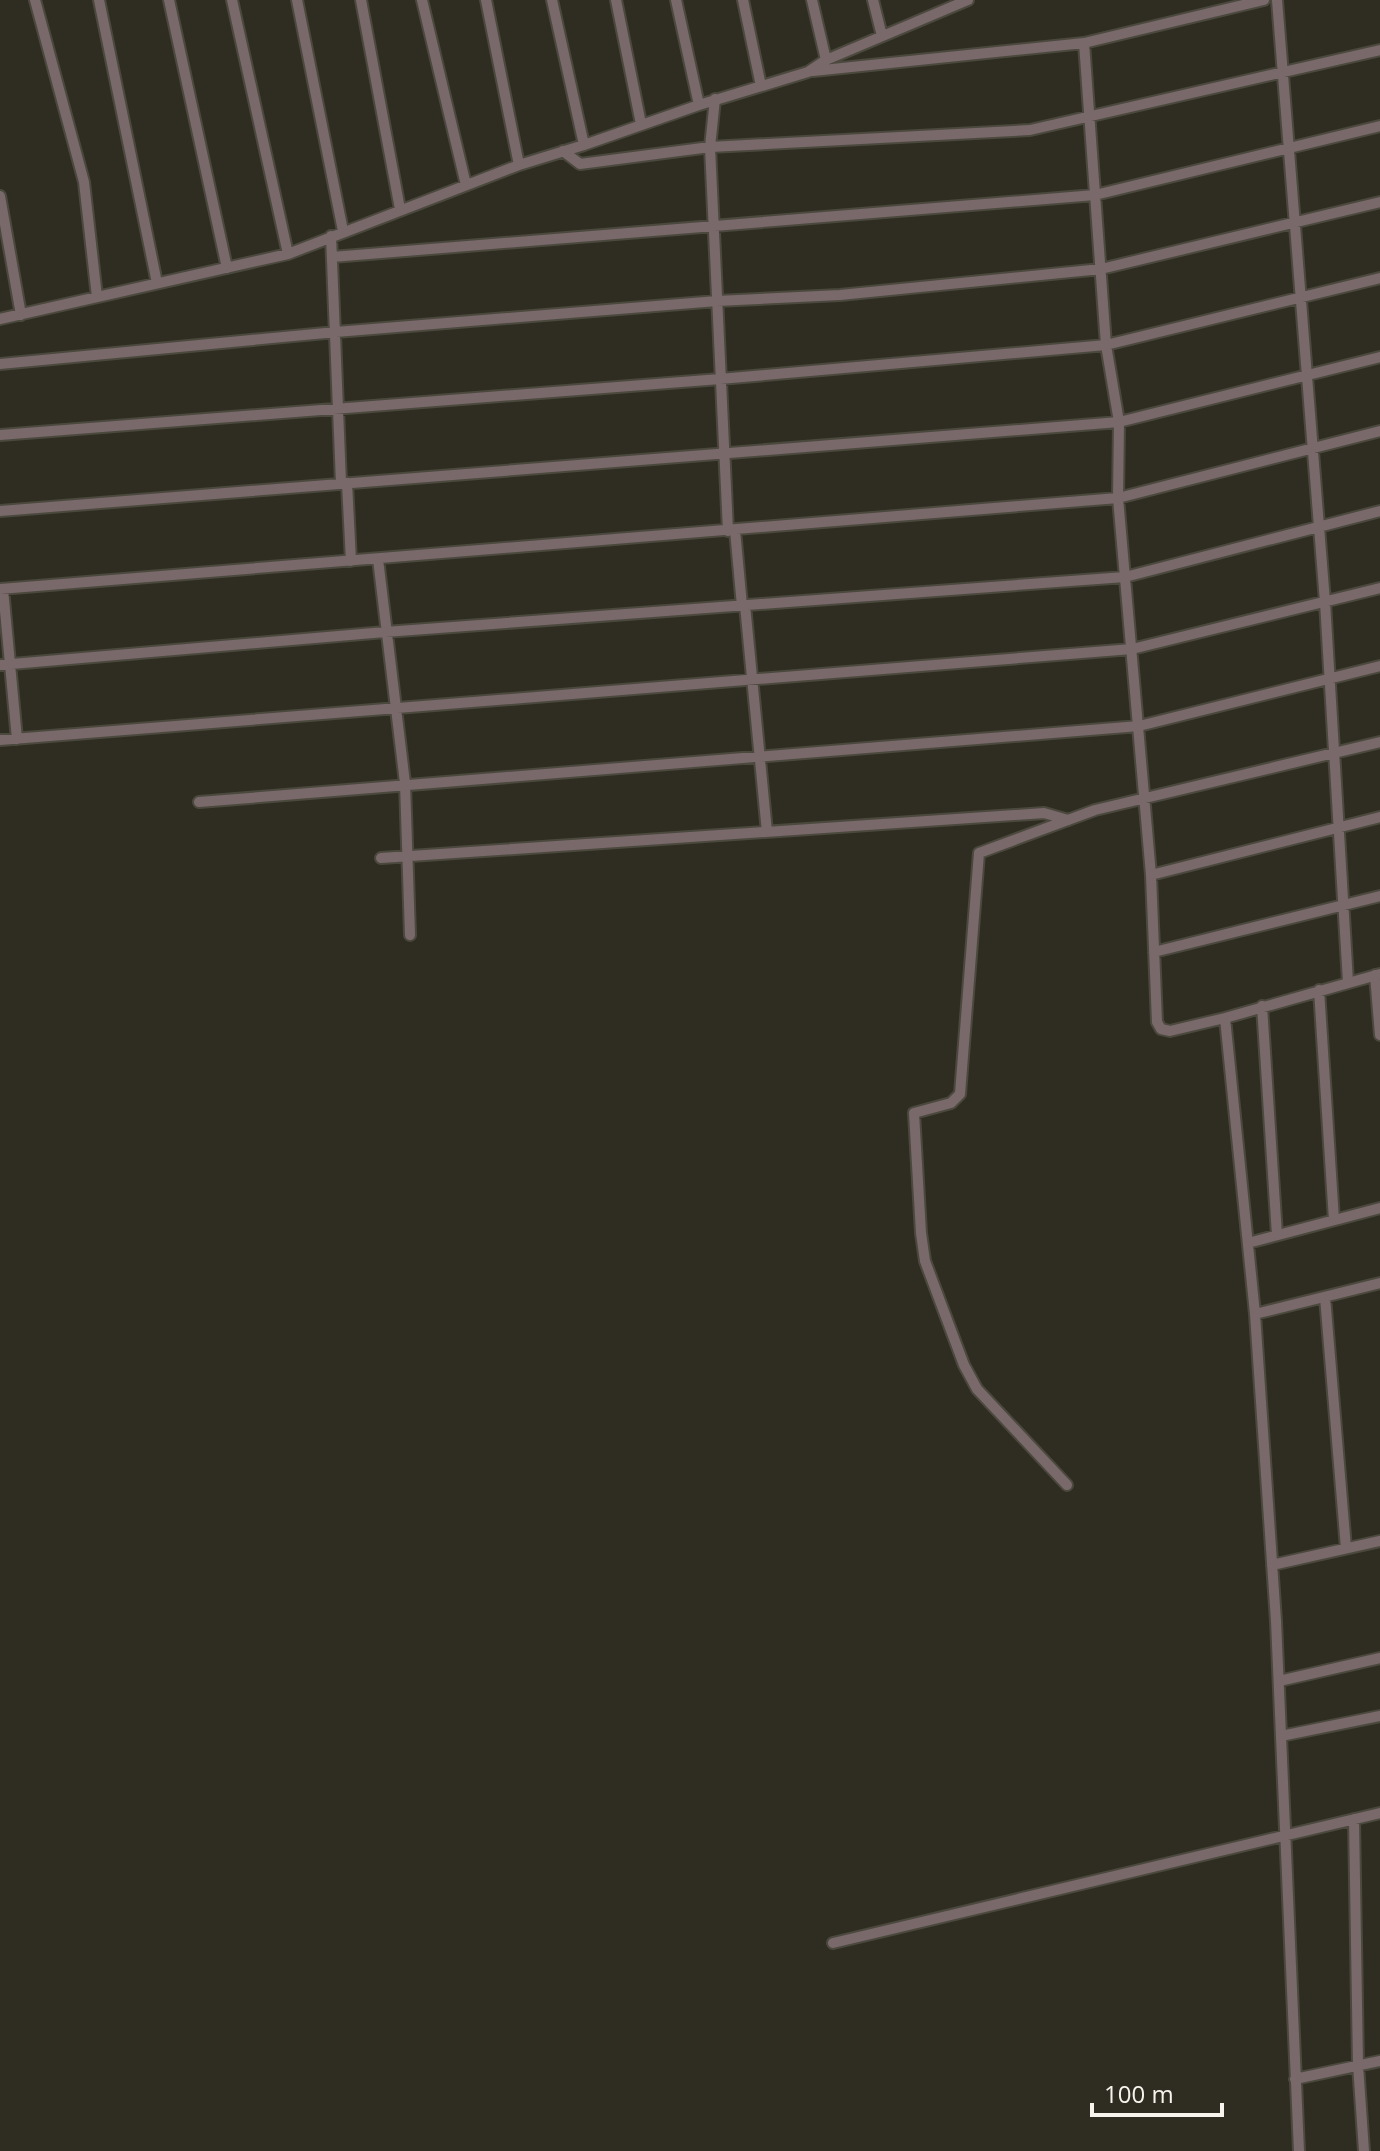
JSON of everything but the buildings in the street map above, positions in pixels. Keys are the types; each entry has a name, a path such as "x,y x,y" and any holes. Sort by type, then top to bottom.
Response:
{"street":[{"path":"35,0 84,182 97,297"},
{"path":"99,0 157,283"},
{"path":"169,0 227,268"},
{"path":"232,0 288,254"},
{"path":"297,0 343,231"},
{"path":"361,0 400,209"},
{"path":"422,0 466,185"},
{"path":"486,0 519,165"},
{"path":"552,0 584,145"},
{"path":"616,0 641,124"},
{"path":"676,0 699,105"},
{"path":"743,0 761,86"},
{"path":"812,0 826,60"},
{"path":"873,0 882,36"},
{"path":"808,72 826,60 940,6 968,0"},
{"path":"0,319 288,254 519,165 715,99 808,72 1084,43 1264,0"},
{"path":"1277,0 1314,448 1348,982"},
{"path":"1084,43 1106,345 1119,422 1118,498 1151,875 1157,1022 1161,1029 1170,1031 1377,975 1380,1035"},
{"path":"563,151 580,164 710,147 1030,130 1380,50"},
{"path":"715,99 710,147 723,455 753,680 767,832"},
{"path":"332,257 1095,195 1380,126"},
{"path":"0,196 21,315"},
{"path":"0,364 336,332 717,301 840,295 1101,269 1380,202"},
{"path":"331,236 339,409 351,561"},
{"path":"0,435 720,379 1106,345 1380,278"},
{"path":"0,511 1119,422 1380,357"},
{"path":"17,739 5,664 1,589 1118,498 1380,431"},
{"path":"5,664 385,632 1125,577 1380,511"},
{"path":"378,559 405,783 410,935"},
{"path":"0,740 1132,649 1380,588"},
{"path":"199,802 1139,726 1330,681 1380,666"},
{"path":"1067,1485 977,1389 964,1365 925,1261 921,1233 914,1113 951,1103 960,1094 979,853 1095,810 1380,742"},
{"path":"381,858 1044,813 1068,820"},
{"path":"1151,875 1380,817"},
{"path":"1154,952 1380,896"},
{"path":"1319,990 1334,1220"},
{"path":"1262,1006 1277,1235"},
{"path":"1225,1018 1255,1314 1272,1565 1299,2151"},
{"path":"1248,1243 1380,1208"},
{"path":"1255,1314 1380,1283"},
{"path":"1325,1297 1346,1548"},
{"path":"1272,1565 1380,1541"},
{"path":"1279,1681 1380,1658"},
{"path":"1281,1736 1380,1716"},
{"path":"833,1943 1380,1813"},
{"path":"1354,1819 1358,2065 1364,2151"},
{"path":"1295,2079 1380,2061"}]}
